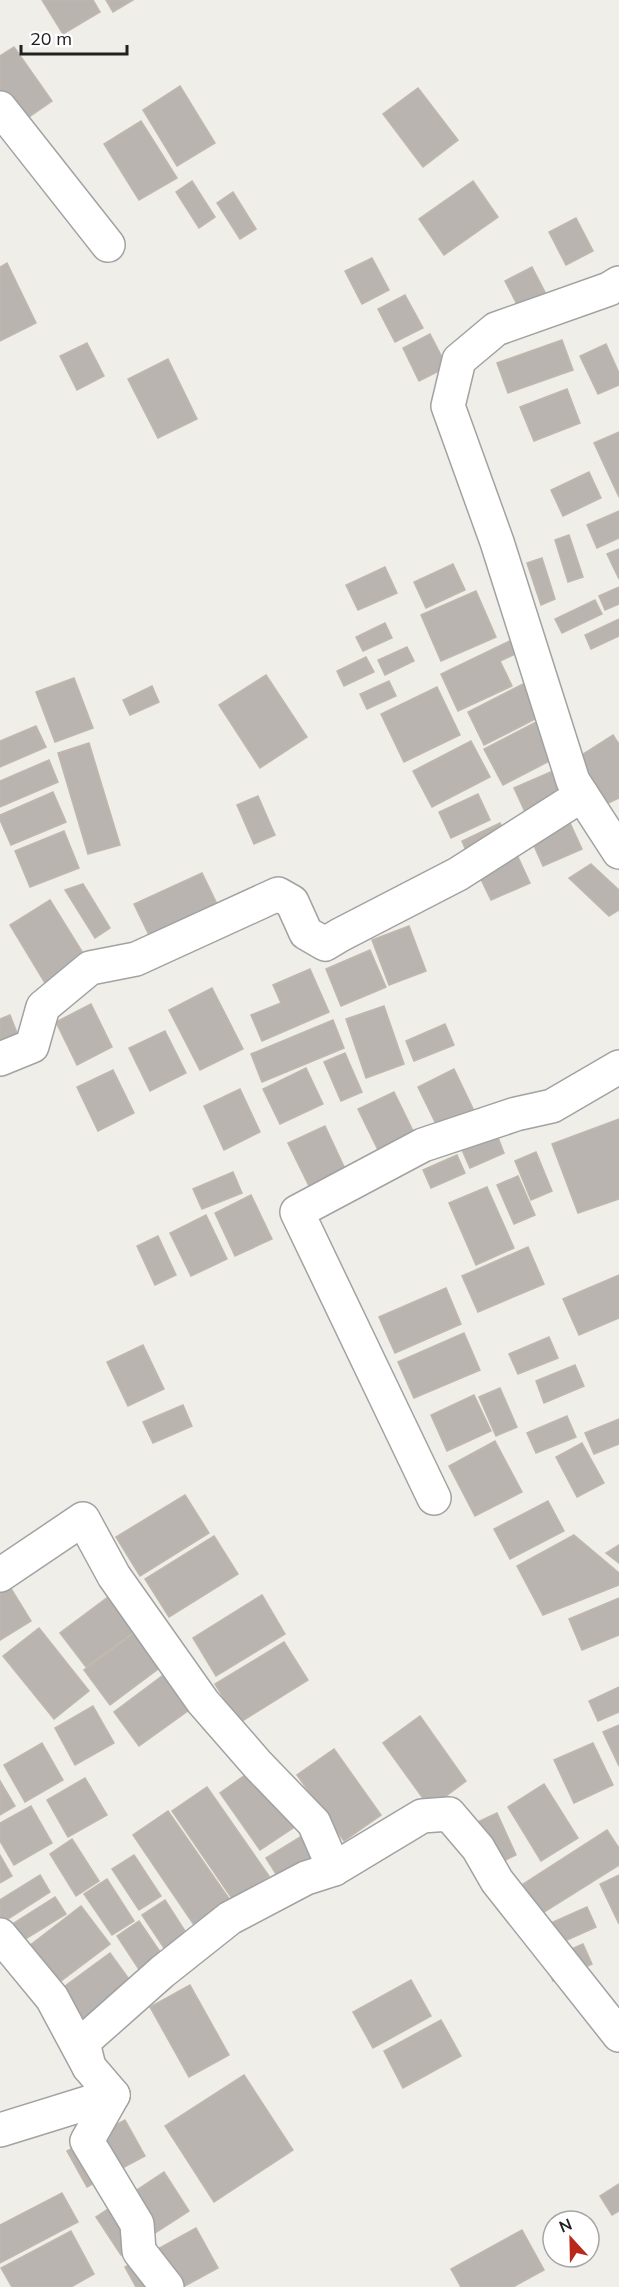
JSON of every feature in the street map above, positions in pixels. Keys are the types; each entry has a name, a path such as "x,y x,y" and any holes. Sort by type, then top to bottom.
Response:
{"street":[{"path":"0,108 108,245"},
{"path":"619,283 609,289 496,329 459,360 448,406 497,542 573,781 619,852"},
{"path":"0,1059 32,1046 43,1007 90,968 136,959 278,894 292,902 306,933 325,944 458,874 582,795"},
{"path":"434,1498 297,1212 423,1144 516,1114 552,1106 619,1067"},
{"path":"0,1575 83,1519 114,1576 203,1702 258,1765 314,1823 334,1869"},
{"path":"89,2067 83,2042 162,1972 230,1918 306,1878 334,1869 423,1816 449,1814 478,1848 497,1881 619,2035"},
{"path":"0,1935 52,1998 89,2067 113,2096"},
{"path":"0,2130 113,2096"},
{"path":"113,2096 87,2141 137,2224 139,2251 166,2287"}],"building":[{"path":"42,0 93,0 100,12 63,34"},
{"path":"106,0 133,0 113,12"},
{"path":"14,47 52,101 16,126 0,104 0,56"},
{"path":"180,86 215,143 177,166 143,110"},
{"path":"418,88 458,140 423,167 383,114"},
{"path":"141,121 177,178 139,200 104,144"},
{"path":"192,181 215,217 199,228 176,192"},
{"path":"473,181 498,217 444,255 419,219"},
{"path":"233,192 256,229 240,239 217,203"},
{"path":"576,218 593,251 566,265 549,232"},
{"path":"372,258 389,290 362,304 345,271"},
{"path":"7,263 36,323 0,341 0,267"},
{"path":"532,267 549,300 522,314 505,281"},
{"path":"405,295 423,328 395,342 378,309"},
{"path":"430,334 447,367 419,381 403,348"},
{"path":"562,340 573,370 508,393 497,363"},
{"path":"87,343 104,376 77,390 60,356"},
{"path":"606,344 619,373 619,385 598,394 580,356"},
{"path":"168,359 197,419 158,438 128,379"},
{"path":"567,389 580,423 534,441 520,407"},
{"path":"619,432 619,497 594,443"},
{"path":"589,472 601,498 563,516 551,490"},
{"path":"619,511 619,538 597,548 587,525"},
{"path":"569,535 583,577 568,582 555,540"},
{"path":"619,549 619,579 607,554"},
{"path":"542,558 555,599 541,605 527,563"},
{"path":"453,564 465,590 426,608 414,582"},
{"path":"385,567 397,593 358,610 346,585"},
{"path":"619,587 619,604 605,610 599,596"},
{"path":"476,591 496,637 441,661 421,615"},
{"path":"595,600 602,614 562,633 555,619"},
{"path":"619,619 619,636 591,649 585,635"},
{"path":"385,623 392,638 363,651 356,637"},
{"path":"518,637 524,650 500,661 512,686 458,711 441,674"},
{"path":"407,647 414,661 385,675 378,660"},
{"path":"366,657 374,672 344,686 337,671"},
{"path":"266,675 307,737 260,768 219,705"},
{"path":"74,678 93,728 55,742 36,692"},
{"path":"389,681 396,696 367,709 360,694"},
{"path":"529,681 545,714 484,745 468,712"},
{"path":"152,686 159,702 130,715 123,700"},
{"path":"437,687 460,735 404,762 381,714"},
{"path":"542,719 561,755 503,785 484,749"},
{"path":"36,726 46,747 0,767 0,741"},
{"path":"613,735 619,744 619,798 594,810 580,756"},
{"path":"471,741 490,777 432,807 413,771"},
{"path":"89,743 120,845 88,854 58,753"},
{"path":"49,760 58,782 0,807 0,781"},
{"path":"553,771 565,797 526,814 514,788"},
{"path":"53,792 66,822 11,845 0,815"},
{"path":"478,794 490,820 451,838 439,812"},
{"path":"258,796 275,835 254,844 237,805"},
{"path":"500,823 512,849 473,867 462,841"},
{"path":"570,823 582,849 543,866 532,841"},
{"path":"64,831 79,868 30,887 15,851"},
{"path":"518,857 530,883 491,900 479,875"},
{"path":"591,864 619,890 619,910 609,916 569,878"},
{"path":"202,873 217,904 149,935 134,904"},
{"path":"83,884 110,928 95,938 65,890"},
{"path":"50,900 86,958 45,983 10,925"},
{"path":"409,926 426,971 389,985 372,940"},
{"path":"370,950 386,987 341,1006 326,969"},
{"path":"310,969 329,1012 262,1041 251,1015 281,1003 273,985"},
{"path":"212,988 243,1049 200,1070 169,1010"},
{"path":"91,1004 112,1047 77,1065 56,1022"},
{"path":"384,1006 404,1064 366,1078 346,1019"},
{"path":"10,1015 19,1038 0,1045 0,1019"},
{"path":"333,1020 344,1048 262,1082 251,1054"},
{"path":"445,1024 454,1045 414,1061 406,1041"},
{"path":"165,1031 186,1073 150,1091 129,1048"},
{"path":"345,1053 362,1092 341,1101 324,1062"},
{"path":"306,1068 323,1104 280,1124 263,1089"},
{"path":"454,1069 475,1113 439,1130 418,1087"},
{"path":"113,1070 134,1113 98,1131 77,1087"},
{"path":"240,1089 260,1132 224,1150 204,1106"},
{"path":"394,1092 415,1135 379,1152 358,1109"},
{"path":"619,1119 619,1199 578,1213 552,1144"},
{"path":"325,1126 345,1169 309,1186 288,1143"},
{"path":"497,1135 504,1153 470,1168 462,1150"},
{"path":"536,1152 552,1191 531,1200 515,1161"},
{"path":"457,1155 465,1173 431,1188 423,1170"},
{"path":"233,1172 242,1193 202,1209 193,1189"},
{"path":"518,1176 535,1215 514,1224 497,1185"},
{"path":"487,1187 514,1248 476,1265 449,1203"},
{"path":"251,1195 272,1239 235,1256 215,1213"},
{"path":"206,1215 227,1259 191,1276 170,1233"},
{"path":"158,1236 176,1275 155,1285 137,1246"},
{"path":"528,1247 544,1284 478,1312 462,1276"},
{"path":"619,1275 619,1318 579,1335 563,1299"},
{"path":"446,1288 461,1324 395,1353 379,1317"},
{"path":"464,1333 480,1370 414,1398 398,1362"},
{"path":"549,1337 558,1358 518,1374 509,1354"},
{"path":"143,1345 164,1389 128,1406 107,1362"},
{"path":"575,1365 584,1386 544,1403 536,1381"},
{"path":"500,1388 517,1427 496,1436 479,1397"},
{"path":"474,1395 491,1431 447,1451 431,1415"},
{"path":"183,1405 192,1426 153,1443 143,1422"},
{"path":"567,1416 576,1437 536,1453 527,1433"},
{"path":"619,1419 619,1444 594,1454 585,1433"},
{"path":"495,1441 522,1492 475,1516 449,1466"},
{"path":"582,1443 604,1483 577,1497 556,1457"},
{"path":"185,1495 209,1533 140,1576 116,1537"},
{"path":"548,1501 564,1531 510,1559 494,1529"},
{"path":"574,1535 619,1573 619,1585 543,1615 517,1566"},
{"path":"214,1536 238,1574 169,1617 145,1579"},
{"path":"619,1545 619,1563 606,1553"},
{"path":"7,1582 31,1621 0,1640 0,1587"},
{"path":"116,1591 142,1626 86,1667 60,1633"},
{"path":"262,1595 285,1634 216,1676 193,1638"},
{"path":"619,1598 619,1635 582,1650 569,1619"},
{"path":"39,1628 89,1691 54,1719 3,1656"},
{"path":"140,1629 166,1663 110,1705 84,1670"},
{"path":"284,1642 308,1680 239,1723 215,1684"},
{"path":"170,1670 196,1705 139,1746 114,1712"},
{"path":"619,1687 619,1712 598,1721 589,1701"},
{"path":"93,1706 114,1743 75,1765 55,1728"},
{"path":"420,1716 466,1781 430,1808 383,1743"},
{"path":"619,1725 619,1766 603,1732"},
{"path":"42,1743 63,1780 25,1802 4,1765"},
{"path":"593,1743 613,1785 574,1803 554,1760"},
{"path":"334,1749 381,1815 344,1841 297,1775"},
{"path":"255,1768 296,1826 260,1850 220,1793"},
{"path":"85,1778 107,1815 68,1837 47,1800"},
{"path":"0,1781 15,1806 0,1815"},
{"path":"544,1784 578,1838 541,1861 508,1807"},
{"path":"207,1787 269,1876 233,1900 172,1811"},
{"path":"31,1806 52,1843 14,1865 0,1841 0,1823"},
{"path":"168,1811 230,1900 194,1925 133,1835"},
{"path":"497,1813 516,1855 478,1873 458,1831"},
{"path":"607,1830 619,1848 619,1865 533,1919 514,1890"},
{"path":"305,1834 319,1858 281,1882 266,1858"},
{"path":"72,1839 99,1881 76,1896 50,1854"},
{"path":"0,1855 12,1876 0,1883"},
{"path":"134,1855 161,1896 139,1910 112,1869"},
{"path":"40,1875 50,1892 0,1924 0,1900"},
{"path":"619,1875 619,1924 600,1884"},
{"path":"107,1879 134,1921 112,1935 84,1894"},
{"path":"55,1897 66,1914 14,1946 3,1930"},
{"path":"165,1900 192,1942 170,1957 142,1915"},
{"path":"81,1906 110,1944 53,1987 24,1950"},
{"path":"587,1907 596,1927 558,1944 549,1924"},
{"path":"139,1921 167,1962 144,1977 117,1936"},
{"path":"583,1944 592,1964 553,1981 544,1961"},
{"path":"110,1953 134,1986 81,2025 57,1992"},
{"path":"411,1980 431,2016 373,2048 353,2012"},
{"path":"190,1985 229,2055 189,2077 150,2007"},
{"path":"441,2020 461,2056 403,2088 384,2051"},
{"path":"244,2075 293,2150 214,2202 165,2126"},
{"path":"125,2120 145,2156 87,2187 67,2151"},
{"path":"164,2172 189,2211 121,2255 96,2217"},
{"path":"619,2184 619,2211 612,2215 600,2196"},
{"path":"62,2193 78,2222 0,2263 0,2225"},
{"path":"196,2228 218,2268 183,2287 136,2287 125,2267"},
{"path":"522,2230 541,2265 541,2269 544,2270 513,2287 461,2287 451,2269"},
{"path":"71,2231 94,2274 71,2287 12,2287 1,2268"}]}
